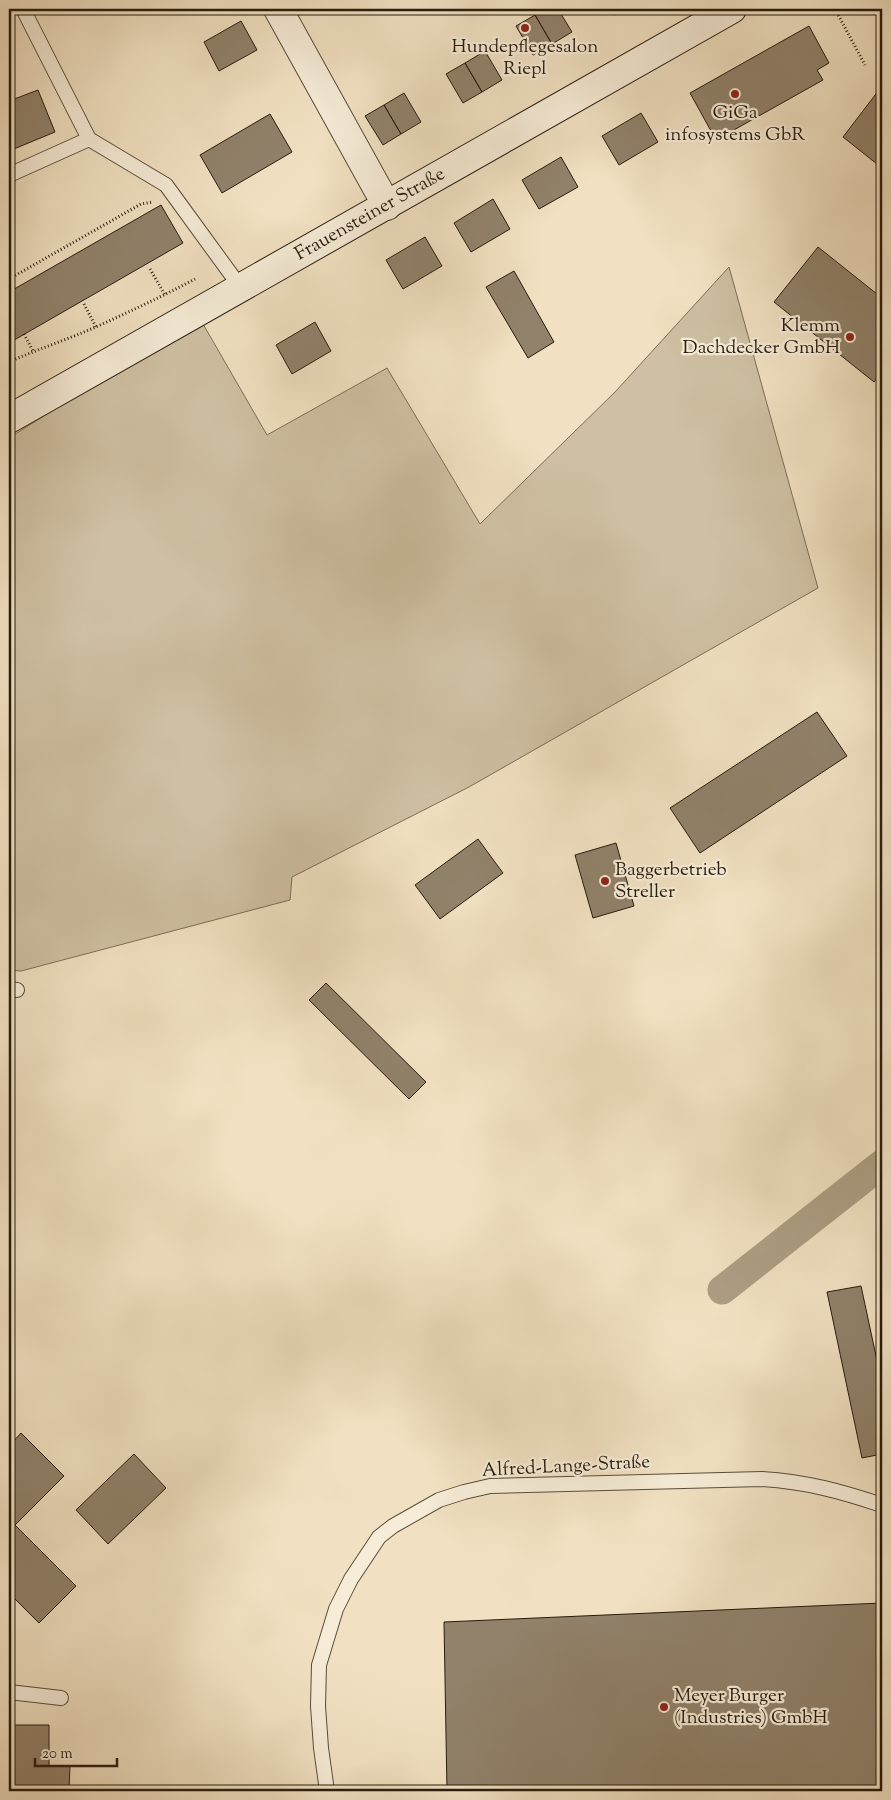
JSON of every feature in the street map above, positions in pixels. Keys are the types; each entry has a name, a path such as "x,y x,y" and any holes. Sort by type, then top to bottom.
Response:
{"main road":[{"path":"278,9 387,206"},
{"name":"Frauensteiner Straße","path":"9,420 732,9"}],"lane":[{"path":"23,9 89,138 166,185 241,288"},
{"path":"9,175 89,138"},
{"name":"Alfred-Lange-Straße","path":"327,1791 321,1748 319,1714 320,1665 336,1609 351,1579 379,1537 439,1500 490,1486 762,1479 796,1481 844,1492 882,1505"},
{"path":"9,1692 61,1698"}],"path":[{"path":"835,9 865,66"},
{"path":"9,279 141,204 176,198"},
{"path":"9,362 96,327 165,295 223,264"},
{"path":"150,269 165,295"},
{"path":"84,304 96,327"},
{"path":"24,334 33,351"}],"shaded area":[{"path":"729,267 818,588 469,787 292,877 290,900 21,971 9,970 9,438 199,317 267,435 387,368 480,524 615,392"}],"building":[{"path":"545,9 558,9 572,32 552,44 535,15"},
{"path":"610,9 624,9 614,15"},
{"path":"535,15 552,44 533,55 516,26"},
{"path":"241,21 257,50 219,71 204,42"},
{"path":"809,26 829,63 817,70 823,80 716,140 690,93"},
{"path":"485,51 502,80 482,92 465,63"},
{"path":"465,63 482,92 463,103 446,74"},
{"path":"882,86 882,168 843,137"},
{"path":"38,90 55,132 9,151 9,101"},
{"path":"404,93 421,122 401,134 384,105"},
{"path":"384,105 401,134 383,145 365,116"},
{"path":"641,113 658,142 619,165 602,136"},
{"path":"270,114 292,152 222,193 200,155"},
{"path":"561,157 578,187 539,209 522,180"},
{"path":"493,199 510,229 471,252 454,223"},
{"path":"161,205 183,243 9,343 9,292"},
{"path":"425,237 442,266 403,289 386,260"},
{"name":"Klemm Dachdecker GmbH","path":"818,247 882,298 882,372 874,382 774,302"},
{"path":"514,271 554,342 528,358 486,287"},
{"path":"315,322 331,351 292,374 276,345"},
{"path":"817,712 847,756 700,853 670,808"},
{"path":"478,839 503,873 440,919 415,885"},
{"name":"Baggerbetrieb Streller","path":"616,843 634,906 593,918 575,855"},
{"path":"326,983 426,1082 409,1099 309,1000"},
{"path":"861,1286 882,1384 882,1454 862,1458 827,1292"},
{"path":"21,1433 64,1476 15,1525 76,1586 39,1623 9,1593 9,1446"},
{"path":"134,1454 166,1488 108,1544 76,1510"},
{"name":"Meyer Burger (Industries) GmbH","path":"882,1603 882,1791 447,1791 444,1622"},
{"path":"9,1725 49,1725 49,1766 70,1766 69,1791 9,1791"}],"waterway":[{"path":"722,1290 882,1164"}],"place":[{"name":"Hundepflegesalon Riepl","path":"525,28"},
{"name":"GiGa infosystems GbR","path":"735,94"},
{"name":"Klemm Dachdecker GmbH","path":"850,337"},
{"name":"Baggerbetrieb Streller","path":"605,881"},
{"name":"Meyer Burger (Industries) GmbH","path":"664,1707"}]}
